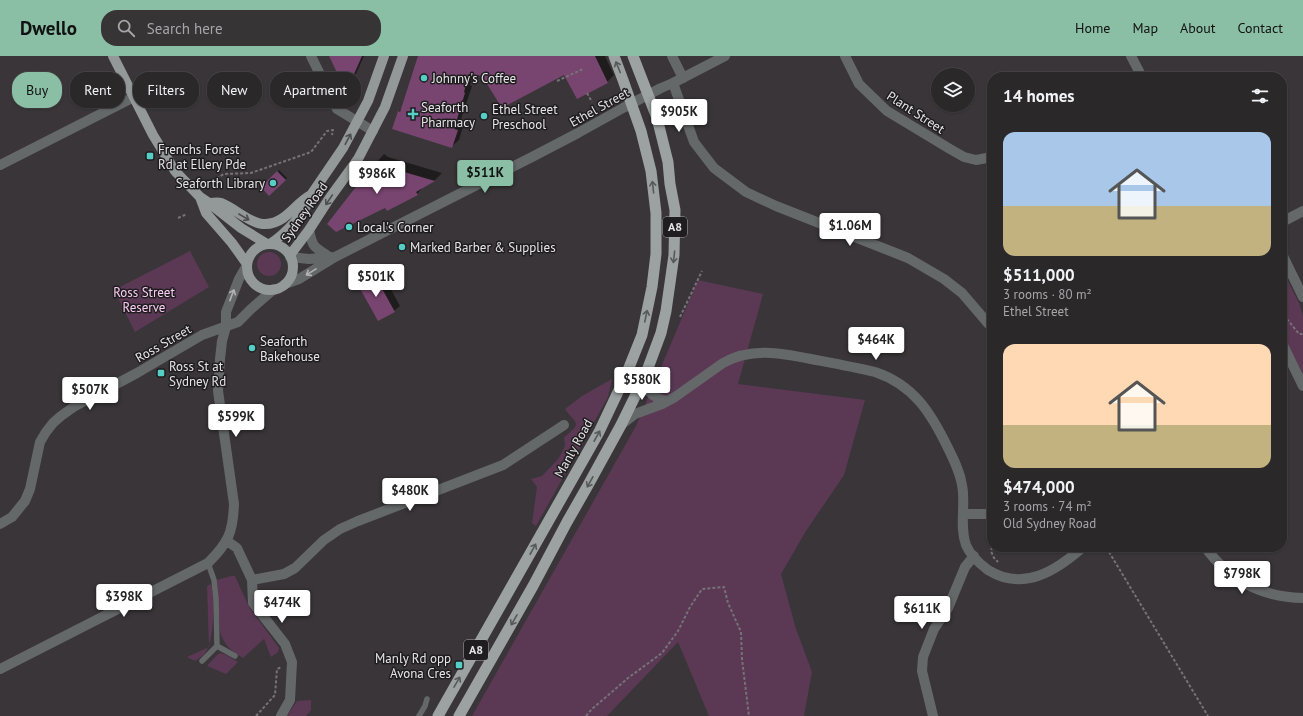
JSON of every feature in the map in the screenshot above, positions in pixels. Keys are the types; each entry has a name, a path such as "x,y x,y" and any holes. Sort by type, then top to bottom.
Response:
{"highway":[{"name":"Manly Road","path":"438,716 599,432 626,375 642,335 652,287 656,254 656,213 651,171 641,131 614,56"},
{"name":"A8","path":"459,716 533,586 621,425 645,376 661,333 666,311 674,255 675,210 668,162 657,118 633,56"}],"main road":[{"path":"113,56 133,95"},
{"name":"Sydney Road","path":"268,244 280,237 289,228 309,203 311,194 343,148 368,101 384,56"},
{"name":"Sydney Road","path":"290,256 358,159 385,107 403,56"},
{"path":"140,108 169,163 187,185 200,197 241,228 268,244 281,247 290,256 293,264 292,272 290,278 285,284 274,289 267,290 256,285 249,277 247,265 232,243 206,213 200,197"},
{"path":"209,203 220,203 254,222 263,225 272,224 283,218 311,194"},
{"path":"247,265 254,251 260,246 268,244"}],"street":[{"path":"311,56 338,109 372,132"},
{"path":"672,56 683,78"},
{"name":"Ethel Street","path":"285,284 299,279 332,257 532,157 661,88 674,83 725,56"},
{"name":"Plant Street","path":"845,56 859,84 887,111 964,157 976,160 987,158"},
{"path":"1131,56 1139,72"},
{"path":"674,83 694,142 714,168 746,192 776,206 908,258 944,279 962,293 987,322"},
{"path":"0,165 133,98"},
{"path":"1287,219 1303,211"},
{"path":"309,230 311,242 314,246 332,257"},
{"name":"Ethel Street","path":"290,256 309,260 332,257"},
{"path":"1287,264 1303,297"},
{"path":"0,669 208,563 227,541 233,522 234,504 218,391 220,359 222,341 226,327 226,312 239,279 247,265"},
{"path":"226,327 238,322 274,289"},
{"name":"Ross Street","path":"0,524 12,517 25,501 30,489 40,442 49,427 61,416 75,406 138,373 202,335 226,327"},
{"path":"621,425 635,414 667,401 727,360 741,354 780,353 875,372 888,376 899,382 918,399 934,422 948,449 962,485 964,536 966,544 984,567 997,575 1008,579 1027,579 1043,575 1059,567 1077,552"},
{"path":"1287,353 1303,386"},
{"path":"645,376 650,394 655,398 667,401"},
{"path":"252,580 284,574 295,568 324,540 340,529 503,465 564,425"},
{"path":"963,514 987,514"},
{"path":"227,541 237,548 252,580 253,603 285,644 292,662 290,700 281,716"},
{"path":"1209,552 1231,575 1258,591 1288,598 1303,598"},
{"path":"933,716 922,671 923,657 934,629 948,608 965,568 974,556"}],"lane":[{"path":"202,661 217,646 216,598 214,580 208,563"},
{"path":"217,646 235,656"},
{"path":"418,716 425,706 427,699"}],"path":[{"path":"557,81 583,69"},
{"path":"587,94 592,102"},
{"path":"212,181 224,174 251,173 311,152 327,131 333,130 332,135"},
{"path":"178,218 187,214"},
{"path":"680,317 702,271"},
{"path":"1287,319 1299,334 1303,334"},
{"path":"991,552 994,558 1002,566"},
{"path":"1109,552 1208,716"},
{"path":"586,716 628,678 662,653 678,631 690,607 702,589 724,587 728,603 741,632 742,658 749,716"},
{"path":"256,716 275,695"}],"green space":[{"name":"Ross Street Reserve","path":"190,251 209,287 135,332 114,290"},
{"path":"269,252 278,255 281,264 278,273 269,276 260,273 257,264 260,255"},
{"path":"698,280 763,294 738,384 865,400 844,475 806,531 781,574 796,629 812,672 804,716 709,716 678,642 607,716 472,716 636,426"},
{"path":"1287,280 1299,303 1303,317 1303,374 1287,343"},
{"path":"612,379 608,397 536,526 532,523 537,487 531,479 542,476 559,458 565,446 564,437 576,426 576,423 565,409 582,396"},
{"path":"235,576 249,607 279,648 278,652 271,657 264,639 243,658 229,648 222,637 220,632 217,580"},
{"path":"211,584 213,616 212,634 209,644 207,586"},
{"path":"208,648 203,655 195,661 187,657"},
{"path":"220,653 238,662 226,674 207,666"},
{"path":"311,700 311,710 306,716 287,716 297,701"}],"building":[{"path":"329,56 362,56 355,72 337,72"},
{"path":"418,56 595,56 608,83 577,99 564,75 502,108 482,76 469,74 454,129 458,130 452,148 392,129 398,111 400,112"},
{"path":"376,161 380,165 435,181 416,192 418,195 387,211 385,208 336,232 327,224"},
{"name":"Seaforth Library","path":"277,171 286,180 269,196 261,187"},
{"path":"375,276 395,312 378,321 358,285"}],"place":[{"name":"Johnny's Coffee","path":"424,78"},
{"name":"Seaforth Pharmacy","path":"413,114"},
{"name":"Ethel Street Preschool","path":"484,116"},
{"name":"Frenchs Forest Rd at Ellery Pde","path":"150,156"},
{"name":"Seaforth Library","path":"273,183"},
{"name":"Local's Corner","path":"349,227"},
{"name":"Marked Barber & Supplies","path":"402,247"},
{"name":"Seaforth Bakehouse","path":"252,348"},
{"name":"Ross St at Sydney Rd","path":"161,373"},
{"name":"Manly Rd opp Avona Cres","path":"459,665"}]}
